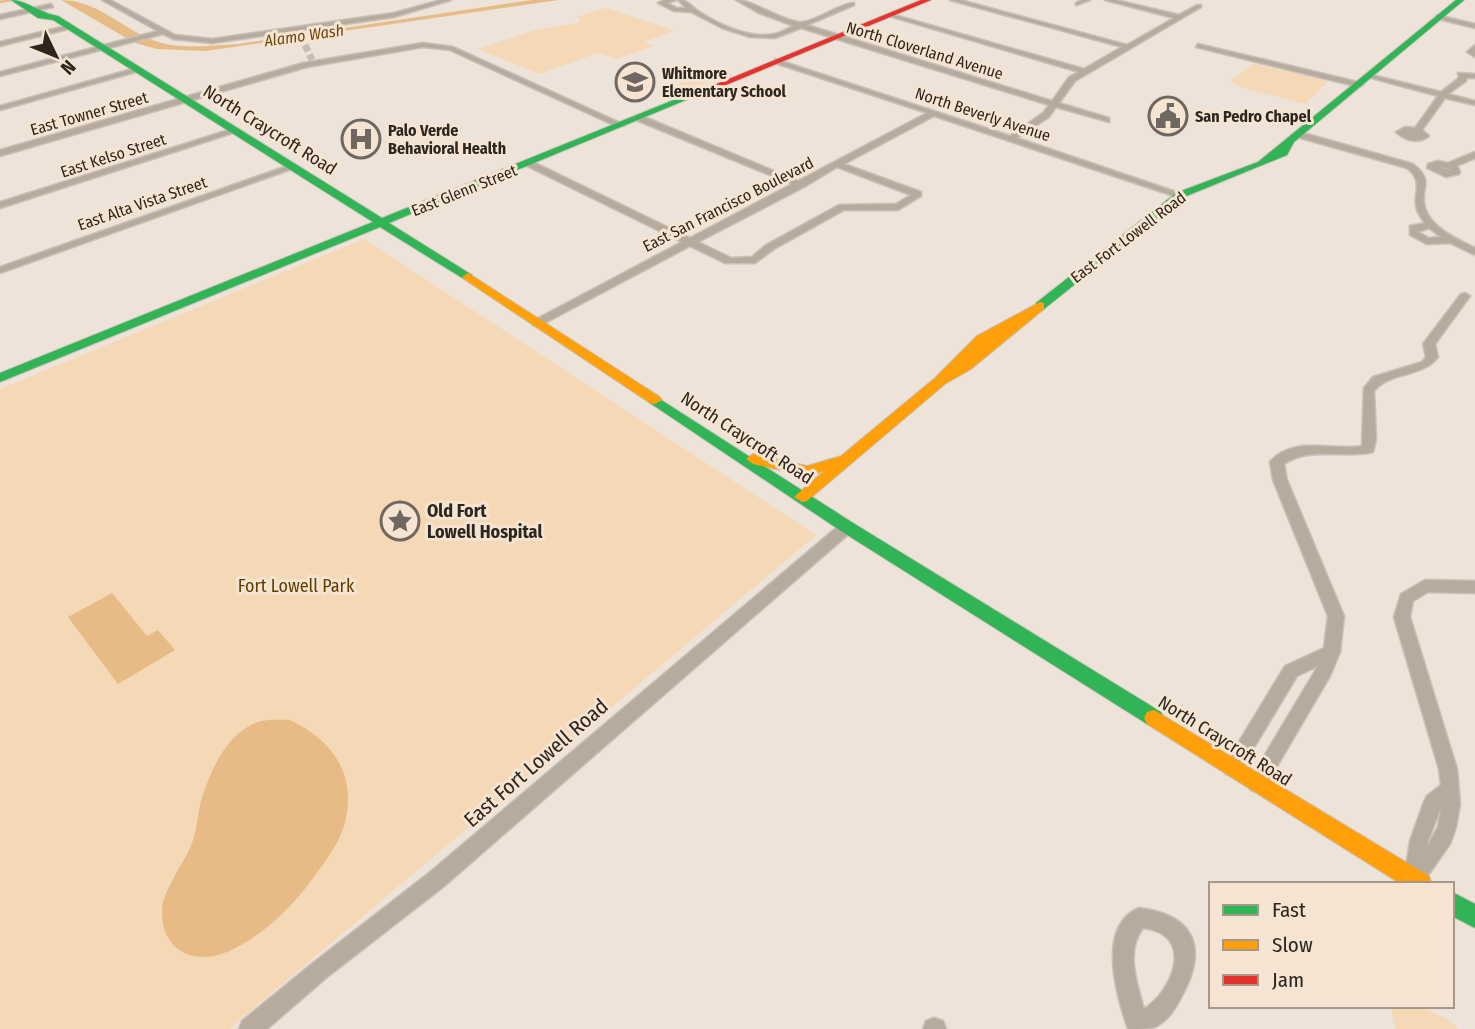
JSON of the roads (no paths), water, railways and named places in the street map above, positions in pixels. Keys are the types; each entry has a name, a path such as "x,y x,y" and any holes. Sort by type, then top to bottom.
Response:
{"street":[{"path":"105,0 163,32 189,40 212,41 298,32 394,15 449,0"},
{"path":"673,0 661,3 676,10 694,10"},
{"path":"681,0 694,10 742,33 763,37 800,26 852,4 842,0"},
{"name":"North Cloverland Avenue","path":"739,0 761,12 800,26 1106,120"},
{"name":"East Glenn Street","path":"0,378 927,0"},
{"path":"953,0 1128,47"},
{"path":"1078,4 1087,0"},
{"path":"1108,0 1179,17"},
{"name":"East Fort Lowell Road","path":"802,497 940,381 967,366 1180,195 1261,164 1270,154 1295,139 1456,2"},
{"path":"0,17 35,6"},
{"name":"North Craycroft Road","path":"35,6 382,223 847,527 1418,882"},
{"path":"1013,137 1046,115 1072,79 1199,6"},
{"path":"889,15 1084,71"},
{"path":"1437,17 1475,26"},
{"path":"0,44 70,27"},
{"path":"0,74 163,32"},
{"path":"298,32 304,41"},
{"name":"East Towner Street","path":"0,153 313,61 423,46 451,48 621,125"},
{"path":"1198,46 1443,94 1475,103"},
{"path":"1475,47 1471,52 1475,55"},
{"name":"North Beverly Avenue","path":"778,61 1013,137 1180,195"},
{"path":"0,108 139,70"},
{"path":"1463,79 1461,75 1475,76"},
{"path":"1463,79 1475,82"},
{"path":"1417,131 1443,94 1463,79"},
{"name":"East San Francisco Boulevard","path":"537,323 802,185 933,113"},
{"path":"639,118 802,185"},
{"name":"East Kelso Street","path":"0,205 235,131"},
{"path":"1295,139 1410,166 1420,174 1423,182 1417,195 1419,209 1432,225 1475,252"},
{"path":"1451,166 1475,155"},
{"path":"528,163 729,261 755,260 770,247 842,207 898,207 918,194 839,165"},
{"name":"East Alta Vista Street","path":"0,270 293,167"},
{"path":"1432,225 1413,228 1413,233 1427,241 1453,240"},
{"path":"1257,784 1322,677 1332,652 1336,616 1280,480 1278,462 1287,453 1312,449 1355,453 1368,449 1368,391 1377,380 1426,364 1432,357 1429,344 1465,296"},
{"path":"740,457 808,471 822,468 858,450"},
{"name":"East Fort Lowell Road","path":"250,1029 320,970 436,880 847,527"},
{"path":"1418,882 1452,815 1448,769 1402,617 1406,598 1425,586 1475,587"},
{"path":"1232,768 1291,671 1332,652"},
{"path":"1454,904 1475,917"},
{"path":"1139,918 1153,918 1178,933 1185,945 1187,958 1184,972 1161,1010 1138,1027 1123,968 1122,952 1129,927 1139,918"}],"water":[{"name":"Alamo Wash","path":"61,0 89,6 152,40 193,46 238,44 532,0 559,0 205,51 157,49 135,43"},
{"path":"112,593 147,636 158,630 175,650 118,684 68,617"},
{"path":"290,720 319,738 339,762 345,776 348,808 338,841 303,892 274,922 251,939 214,956 202,957 181,951 167,935 163,924 163,903 192,842 209,778 228,744 247,727 262,721"}],"waterway":[{"name":"Alamo Wash","path":"0,2 12,0"}],"tunnel":[{"path":"305,45 312,60"}],"place":[{"name":"Whitmore Elementary School","path":"635,82"},
{"name":"San Pedro Chapel","path":"1168,116"},
{"name":"Palo Verde Behavioral Health","path":"361,139"},
{"name":"Old Fort Lowell Hospital","path":"400,521"}],"park label":[{"name":"Fort Lowell Park","path":"296,586"}]}
